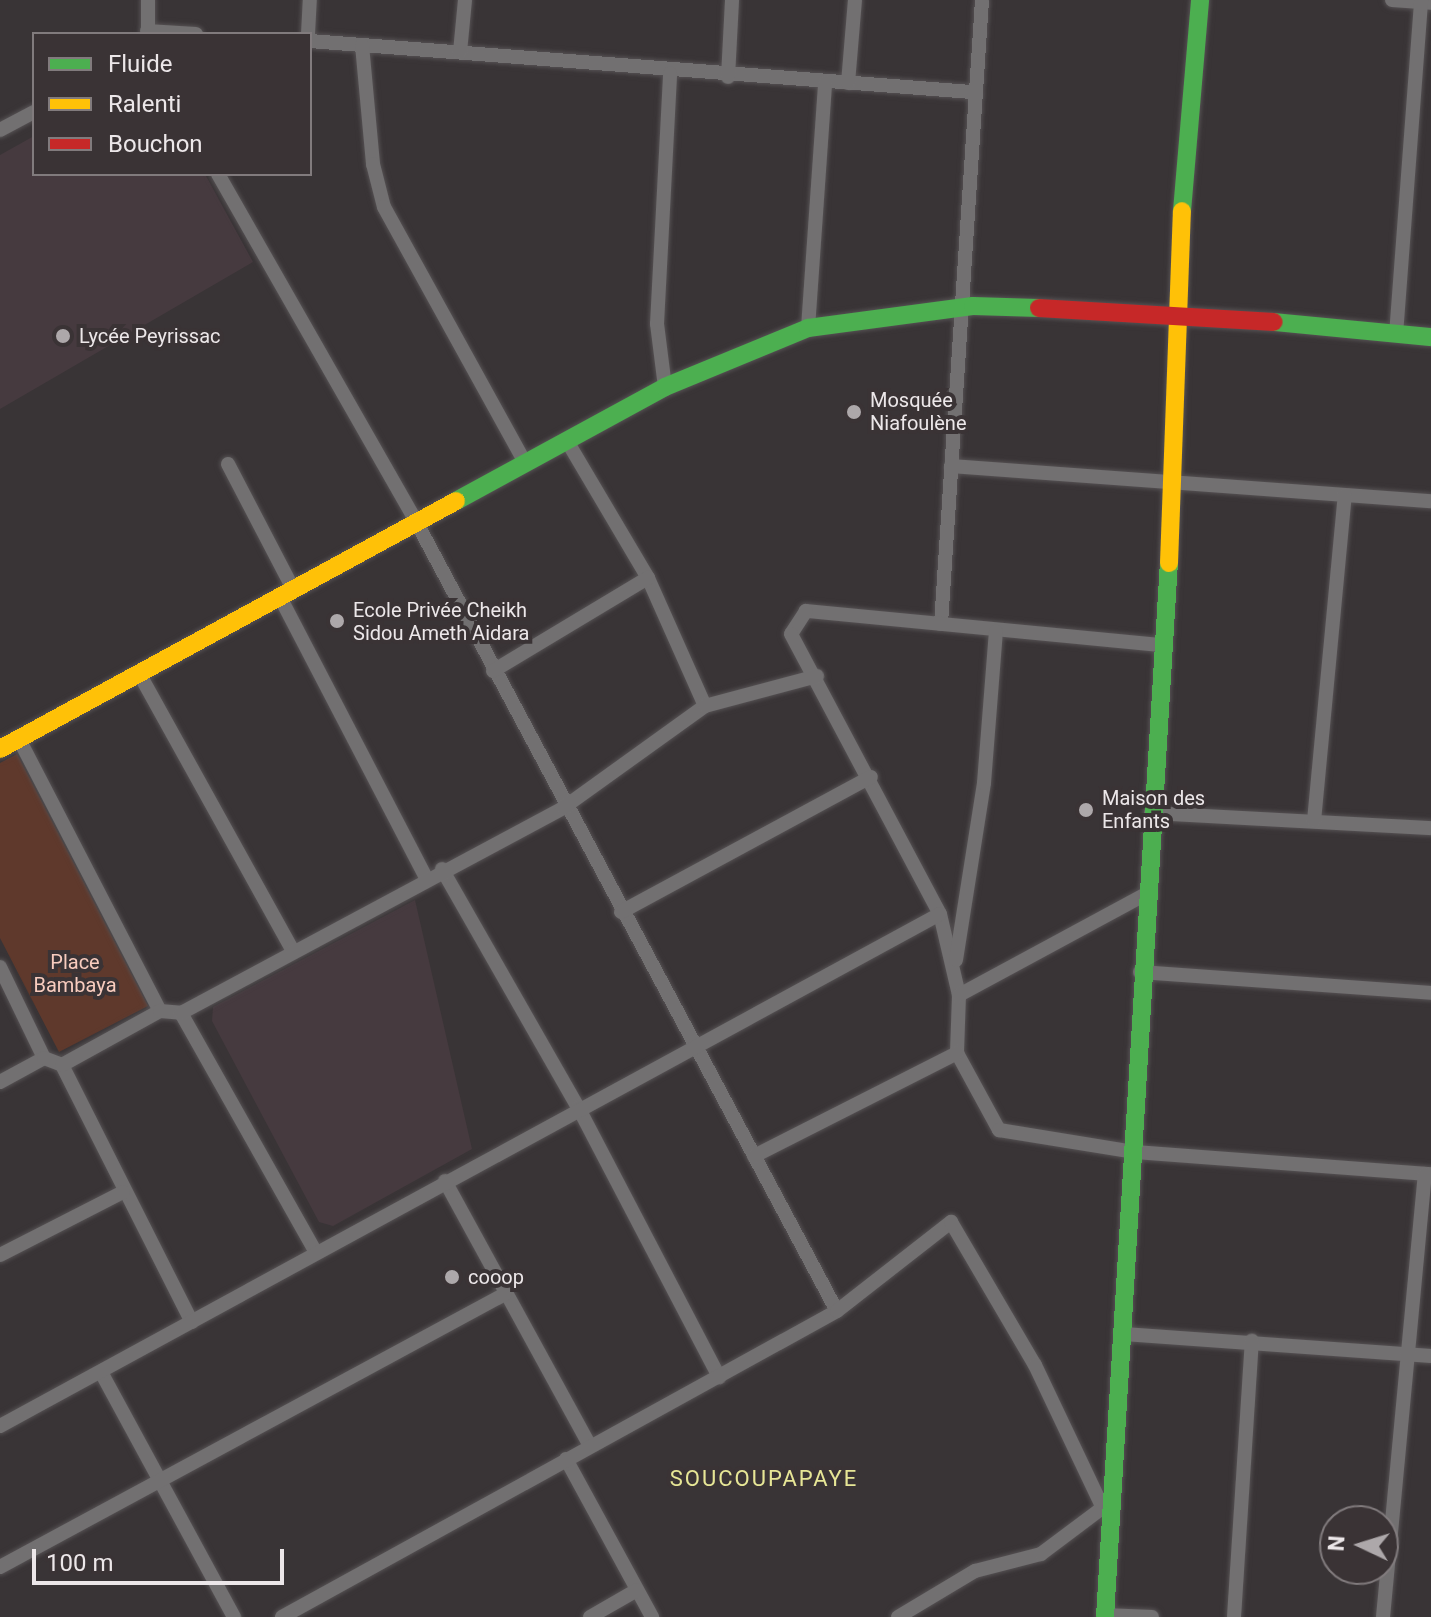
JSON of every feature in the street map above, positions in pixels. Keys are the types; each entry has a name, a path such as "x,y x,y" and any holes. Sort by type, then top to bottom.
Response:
{"street":[{"path":"148,0 148,32"},
{"path":"308,32 310,0"},
{"path":"460,52 465,0"},
{"path":"728,77 732,0"},
{"path":"848,83 855,0"},
{"path":"941,624 972,92 982,0"},
{"path":"1152,1617 1105,1616 1108,1503 1124,1334 1135,1152 1144,895 1179,397 1174,312 1200,0"},
{"path":"1392,0 1424,2 1396,335"},
{"path":"312,41 670,73 972,92"},
{"path":"362,45 373,164 384,207 525,462"},
{"path":"665,387 657,324 670,73"},
{"path":"808,328 825,83"},
{"path":"0,130 32,113"},
{"path":"219,176 419,527 563,808 697,1041 837,1311"},
{"path":"0,749 419,527 525,462 665,387 808,328 959,306 1174,312 1431,337"},
{"path":"567,441 648,578 705,706"},
{"path":"228,464 425,876"},
{"path":"951,466 1431,501"},
{"path":"1314,821 1345,495"},
{"path":"493,671 648,578"},
{"path":"1160,645 806,611 791,634 871,777 940,914 955,966 959,995 957,1053 1005,1133 1135,1152 1428,1174 1383,1617"},
{"path":"955,966 984,783 996,631"},
{"path":"140,675 292,949"},
{"path":"62,1065 160,1011 181,1013 425,876 563,808 705,706 817,676"},
{"path":"19,739 160,1011"},
{"path":"621,912 871,777"},
{"path":"1151,813 1431,828"},
{"path":"442,869 578,1107 719,1377"},
{"path":"959,995 1144,895"},
{"path":"0,1426 697,1041 940,914"},
{"path":"0,967 44,1058 62,1065 123,1192 192,1322"},
{"path":"1140,972 1431,993"},
{"path":"181,1013 315,1251"},
{"path":"754,1156 957,1053"},
{"path":"0,1082 44,1058"},
{"path":"445,1181 590,1446"},
{"path":"0,1255 123,1192"},
{"path":"282,1617 315,1610 566,1459 837,1311 905,1265 946,1222 956,1223 1108,1503"},
{"path":"0,1567 156,1478 505,1294"},
{"path":"1124,1334 1431,1356"},
{"path":"1234,1617 1252,1341"},
{"path":"101,1372 234,1617"},
{"path":"566,1459 652,1617"},
{"path":"898,1617 975,1571 1041,1554 1108,1503"},
{"path":"590,1617 637,1590"}],"shaded area":[{"name":"Lycée Peyrissac","path":"32,137 32,176 206,176 253,262 0,409 0,155"},
{"path":"415,900 472,1149 333,1226 319,1222 212,1021 213,1007"}],"green space":[{"name":"Place Bambaya","path":"17,754 148,1006 59,1052 0,938 0,763"}],"traffic: fast":[{"path":"1182,211 1200,0"},
{"path":"456,501 665,387 808,328 973,306 1039,308"},
{"path":"1274,322 1431,337"},
{"path":"1105,1617 1169,563"}],"traffic: slow":[{"path":"1169,563 1182,211"},
{"path":"0,749 456,501"}],"traffic: jam":[{"path":"1039,308 1274,322"}],"place":[{"name":"Lycée Peyrissac","path":"63,336"},
{"name":"Mosquée Niafoulène","path":"854,412"},
{"name":"Ecole Privée Cheikh Sidou Ameth Aidara","path":"337,621"},
{"name":"Maison des Enfants","path":"1086,810"},
{"name":"cooop","path":"452,1277"}],"district":[{"name":"SOUCOUPAPAYE","path":"764,1479"}]}
